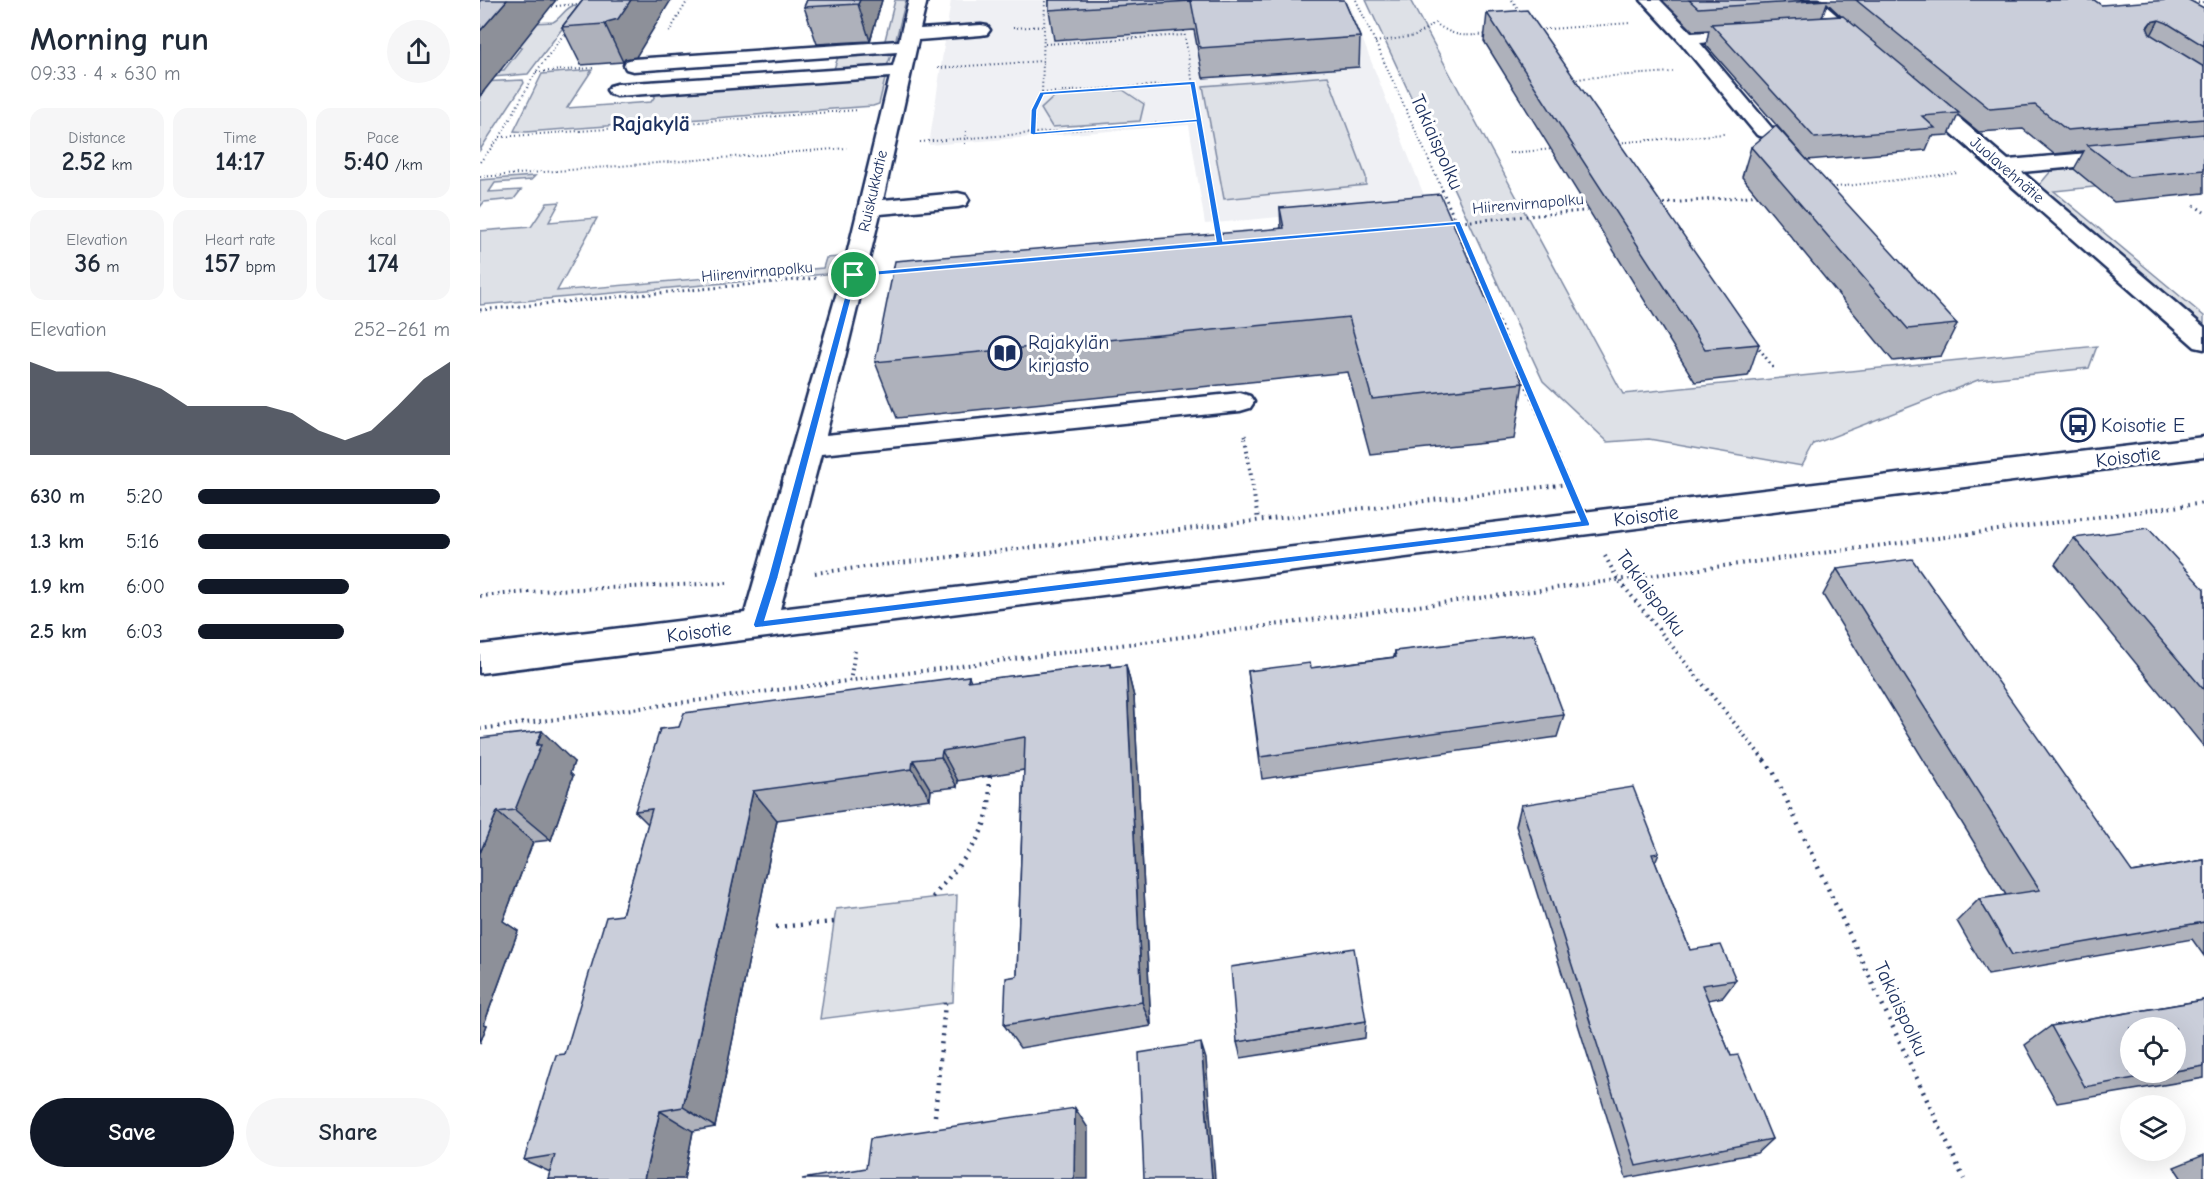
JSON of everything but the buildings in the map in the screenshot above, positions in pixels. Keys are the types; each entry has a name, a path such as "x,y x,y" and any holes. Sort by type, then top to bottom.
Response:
{"street":[{"name":"Ruiskukkatie","path":"758,625 773,578 854,275 918,0"},
{"path":"1650,0 1687,39 1764,131"},
{"path":"1809,0 1874,57"},
{"path":"1816,29 1839,28"},
{"path":"617,90 906,51 981,30"},
{"path":"1687,39 1769,33"},
{"path":"633,65 906,51"},
{"name":"Juolavehnätie","path":"1900,79 2005,167 2204,341"},
{"path":"2005,167 2204,149"},
{"path":"870,208 958,200"},
{"path":"809,446 1239,402"},
{"name":"Koisotie","path":"480,659 2204,447"}],"path":[{"name":"Takiaispolku","path":"1356,0 1457,222 1585,524 1617,578 1773,771 1964,1179"},
{"path":"1512,0 1523,15"},
{"path":"544,8 588,2"},
{"path":"580,12 588,2"},
{"path":"2186,4 2204,2"},
{"path":"1533,31 1670,21"},
{"path":"1375,42 1400,40 1428,30 1435,23 1450,34 1457,36 1490,34"},
{"path":"1009,28 1044,26"},
{"path":"480,162 500,137 537,72 568,29"},
{"path":"1045,44 1184,33 1220,243"},
{"path":"1033,134 1034,110 1042,93 1044,61"},
{"path":"537,72 633,65"},
{"path":"1570,87 1572,81 1583,78 1712,69"},
{"path":"1042,93 1192,83"},
{"path":"500,137 893,108"},
{"path":"915,143 1199,120"},
{"path":"965,144 966,130"},
{"path":"1611,143 1764,131"},
{"path":"480,177 884,145"},
{"path":"1509,153 1554,148"},
{"path":"1825,189 2005,167"},
{"path":"1664,214 1657,204 1769,194"},
{"path":"2194,205 2204,212"},
{"name":"Hiirenvirnapolku","path":"1445,224 1598,209"},
{"name":"Hiirenvirnapolku","path":"480,310 854,275"},
{"path":"1751,337 1774,369"},
{"path":"1239,402 1258,520"},
{"path":"480,596 773,578 1568,484"},
{"path":"480,729 862,681 1617,578 2204,503"},
{"path":"933,897 969,851 981,830 987,816 991,762"},
{"path":"776,927 834,922"},
{"path":"935,1116 945,1003"}],"shaded area":[{"path":"895,0 906,0 895,43 884,44"},
{"path":"951,0 1347,0 1427,203 1205,224 1189,125 929,145"},
{"path":"1366,0 1410,0 1623,394 2097,346 2089,368 1978,380 1814,444 1802,466 1649,439 1608,442 1543,381"},
{"path":"575,5 577,9 528,74 480,78 483,71 504,70 522,47 480,49 480,33 512,24 553,22"},
{"path":"893,50 887,66 833,72 839,54"},
{"path":"592,70 567,108 651,102 657,93 667,92 882,76 885,79 879,104 873,106 526,132 514,131 542,74"},
{"path":"1328,76 1366,177 1366,185 1224,199 1203,86"},
{"path":"523,80 524,83 480,150 480,98 484,92 480,92 480,82"},
{"path":"1123,90 1144,104 1140,121 1052,127 1041,109 1056,95"},
{"path":"2120,165 2153,181 2054,191 2204,316 2204,325 2043,189 2040,184 2051,171"},
{"path":"535,176 531,180 495,183 489,192 521,190 514,199 484,202 480,207 480,180"},
{"path":"560,202 549,222 597,218 557,291 823,268 826,258 840,257 838,267 826,274 480,305 480,231 531,227 547,203"},
{"path":"957,895 953,1002 820,1019 836,909"}],"place":[{"name":"Rajakylän kirjasto","path":"1005,353"},
{"name":"Koisotie E","path":"2078,425"}],"district":[{"name":"Rajakylä","path":"651,124"}],"route":[{"path":"854,275 773,578 758,625 1585,524 1457,222 1220,243 1192,83 1042,93 1034,110 1033,134 1199,120 1220,243 854,275"}]}
